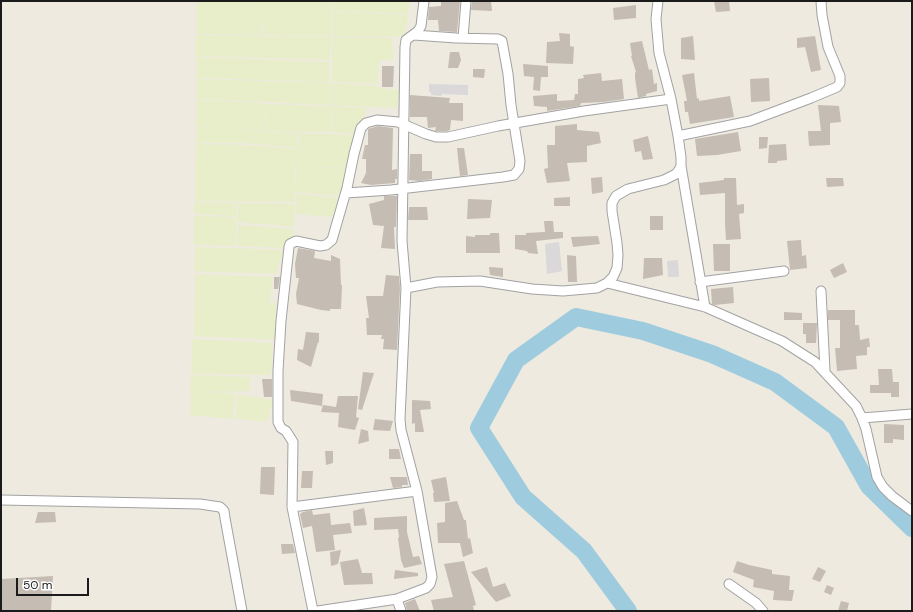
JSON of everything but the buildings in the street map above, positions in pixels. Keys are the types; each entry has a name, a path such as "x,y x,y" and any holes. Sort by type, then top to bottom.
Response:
{"street":[{"path":"318,611 397,599 426,588 430,584 432,577 417,492 401,430 400,419 406,288 402,241 405,47 406,40 414,35 421,26 424,1"},
{"path":"463,38 466,1"},
{"path":"658,1 656,19 659,53 671,99 678,136 681,166 705,307"},
{"path":"678,136 750,121 837,87 840,83 840,76 828,47 821,1"},
{"path":"346,193 404,189 514,176 519,169 520,162 513,124 508,74 502,41 498,39 414,35"},
{"path":"313,611 292,507 293,442 278,422 281,321 290,244 296,241 320,246 330,243 335,234 361,128 366,123 377,120 398,122 426,134 443,137 584,111 671,99"},
{"path":"406,288 437,282 480,281 532,289 563,291 597,288 607,283 613,277 617,268 618,255 612,211 612,203 616,196 628,189 672,177 681,166"},
{"path":"700,282 784,271"},
{"path":"607,283 705,307 782,341 815,362 856,406 866,429 877,477 892,496 912,511"},
{"path":"821,291 825,371"},
{"path":"862,418 912,414"},
{"path":"292,507 417,492"},
{"path":"1,500 200,504 220,506 224,511 242,611"},
{"path":"729,584 756,603 763,611"},
{"path":"397,599 401,611"}],"shaded area":[{"path":"429,84 468,85 468,95 431,95 431,92 429,92"},
{"path":"559,242 562,271 547,274 545,244"},
{"path":"678,260 679,277 668,277 667,261"}],"green space":[{"path":"196,1 246,1 247,10 247,1 331,1 331,36 263,35 262,12 261,35 196,34"},
{"path":"332,1 410,1 408,14 332,11"},
{"path":"332,12 408,15 405,37 332,36"},
{"path":"196,35 261,36 260,46 262,47 260,58 195,56"},
{"path":"261,36 331,37 330,60 261,58 263,47 261,46"},
{"path":"332,37 392,38 394,59 379,61 378,84 332,82"},
{"path":"196,57 329,62 330,82 196,78"},
{"path":"196,79 330,83 330,105 196,99"},
{"path":"331,83 379,86 380,88 400,90 397,108 331,105"},
{"path":"196,100 262,103 266,110 265,131 196,126"},
{"path":"264,104 331,106 331,132 266,131 267,111"},
{"path":"332,106 367,108 358,134 332,132"},
{"path":"196,127 298,133 297,148 245,143 196,143"},
{"path":"300,133 358,135 351,168 296,166 298,152 295,168 295,202 195,201 196,144 245,145 298,149"},
{"path":"297,166 351,169 349,182 338,196 295,192"},
{"path":"296,194 337,197 337,208 334,217 296,214"},
{"path":"194,202 237,203 236,216 194,214"},
{"path":"239,203 295,204 294,227 237,222"},
{"path":"194,216 236,217 236,246 194,245"},
{"path":"238,225 294,229 292,238 284,248 237,246"},
{"path":"195,247 284,250 276,274 194,271"},
{"path":"195,274 273,277 269,302 276,303 276,340 194,336"},
{"path":"192,339 273,343 271,375 191,374"},
{"path":"191,375 250,377 250,391 190,392"},
{"path":"191,392 235,393 233,419 190,415"},
{"path":"237,394 273,400 267,422 236,419"}],"waterway":[{"path":"628,611 584,551 523,497 479,428 516,360 576,317 643,331 712,354 775,382 836,427 869,486 912,528"}]}
